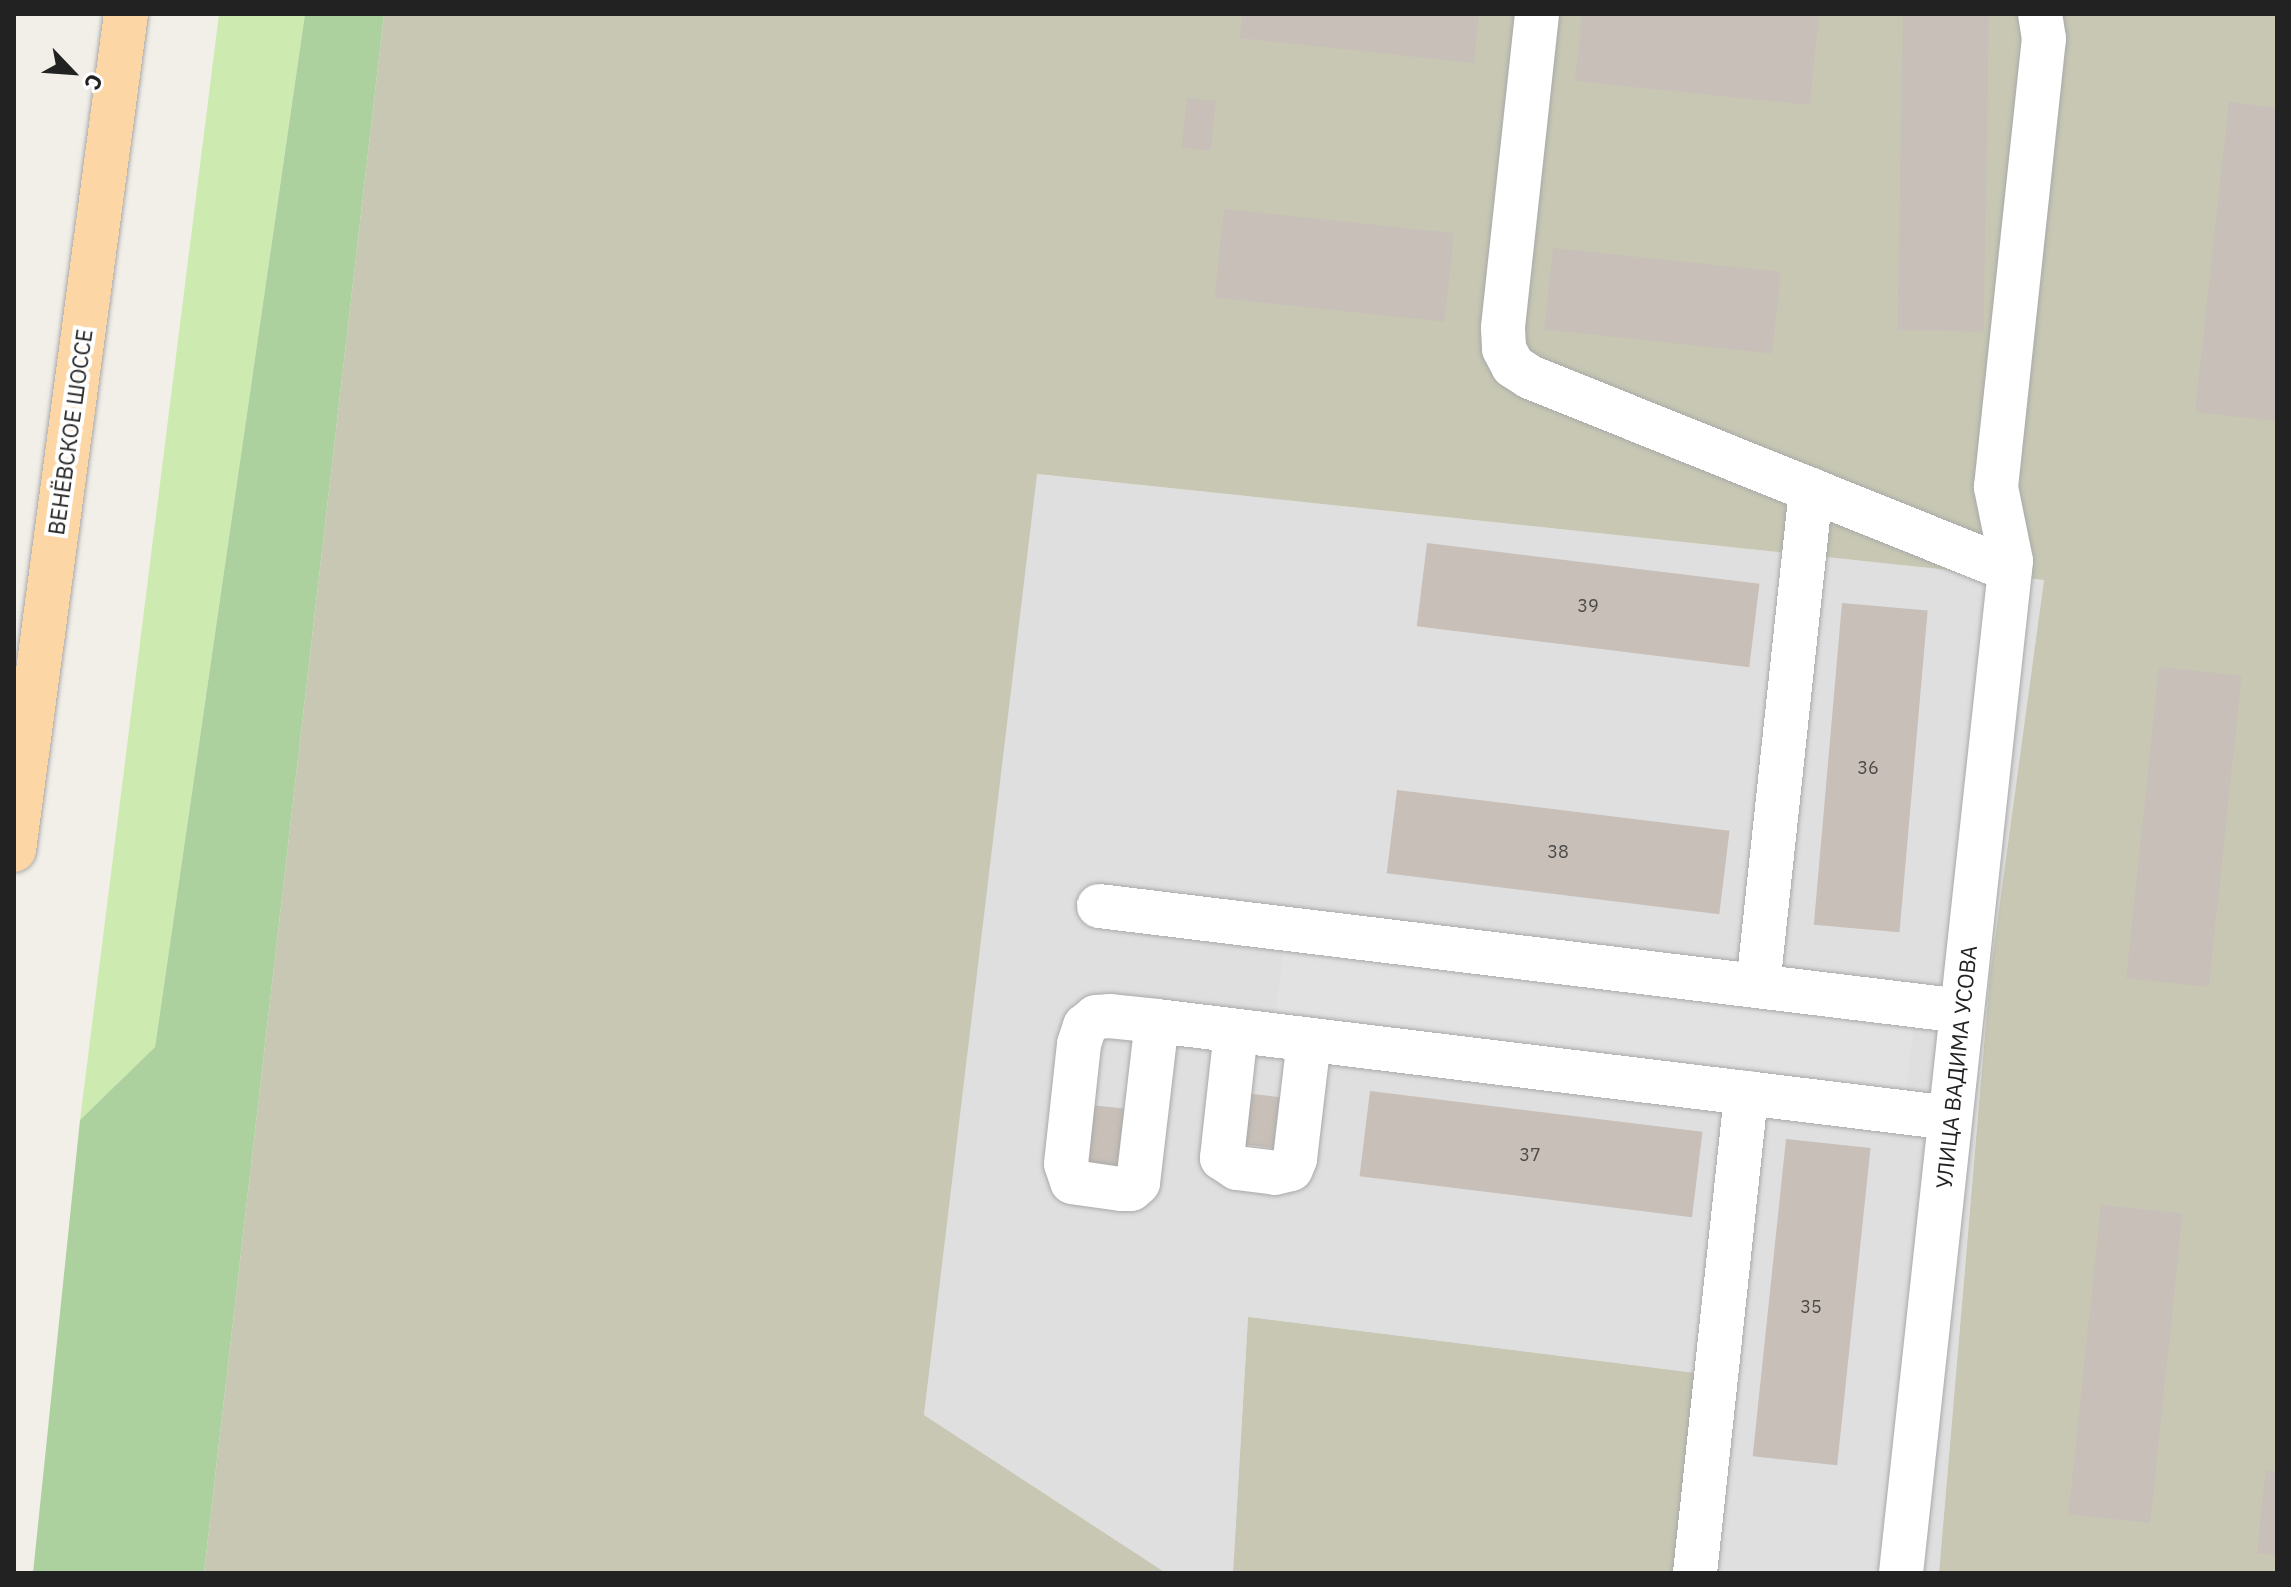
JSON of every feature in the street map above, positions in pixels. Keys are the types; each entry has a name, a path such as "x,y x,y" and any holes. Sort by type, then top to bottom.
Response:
{"main road":[{"name":"ВЕНЁВСКОЕ ШОССЕ","path":"14,850 126,14"}],"street":[{"path":"1537,14 1503,328 1504,349 1513,366 1530,377 2010,566"},
{"name":"УЛИЦА ВАДИМА УСОВА","path":"1901,1573 2010,566 1996,487 2044,39 2040,14"},
{"path":"1758,986 1811,490"},
{"path":"1099,906 1962,1011"},
{"path":"1157,1021 1950,1118"},
{"path":"1236,1031 1222,1158 1227,1165 1237,1168 1275,1173 1291,1169 1295,1159 1309,1040"},
{"path":"1695,1573 1746,1093"}],"shaded area":[{"path":"384,14 2277,14 2277,1573 1939,1573 1990,975 2044,580 1037,474 924,1415 1166,1573 204,1573"},
{"path":"1036,474 2044,580 1990,975 1939,1573 1681,1573 1248,1317 1233,1573 1166,1573 924,1415"},
{"path":"1284,945 1914,1022 1905,1098 1275,1020"},
{"path":"1248,1317 1703,1374 1681,1573 1233,1573"}],"green space":[{"path":"219,14 305,14 155,1047 80,1120"},
{"path":"305,14 384,14 204,1573 33,1573 80,1120 155,1047"}],"building":[{"path":"1242,14 1479,14 1474,63 1240,38"},
{"path":"1582,14 1819,14 1810,105 1575,81"},
{"path":"1903,14 1989,16 1983,331 1897,330"},
{"path":"1187,98 1216,101 1211,151 1182,148"},
{"path":"2229,102 2277,108 2275,421 2195,412"},
{"path":"1224,209 1454,233 1444,322 1215,298"},
{"path":"1553,248 1781,272 1772,353 1544,330"},
{"path":"1427,543 1760,584 1749,667 1417,626"},
{"path":"1842,603 1928,610 1900,932 1814,925"},
{"path":"2159,667 2242,676 2209,987 2126,978"},
{"path":"1397,790 1730,831 1719,914 1387,873"},
{"path":"1370,1091 1703,1132 1692,1217 1360,1176"},
{"path":"1245,1093 1280,1097 1274,1148 1239,1144"},
{"path":"1090,1105 1131,1109 1124,1171 1084,1167"},
{"path":"1786,1139 1871,1148 1837,1465 1753,1456"},
{"path":"2101,1205 2183,1214 2150,1523 2068,1514"},
{"path":"2266,1470 2277,1472 2277,1555 2257,1553"}]}
